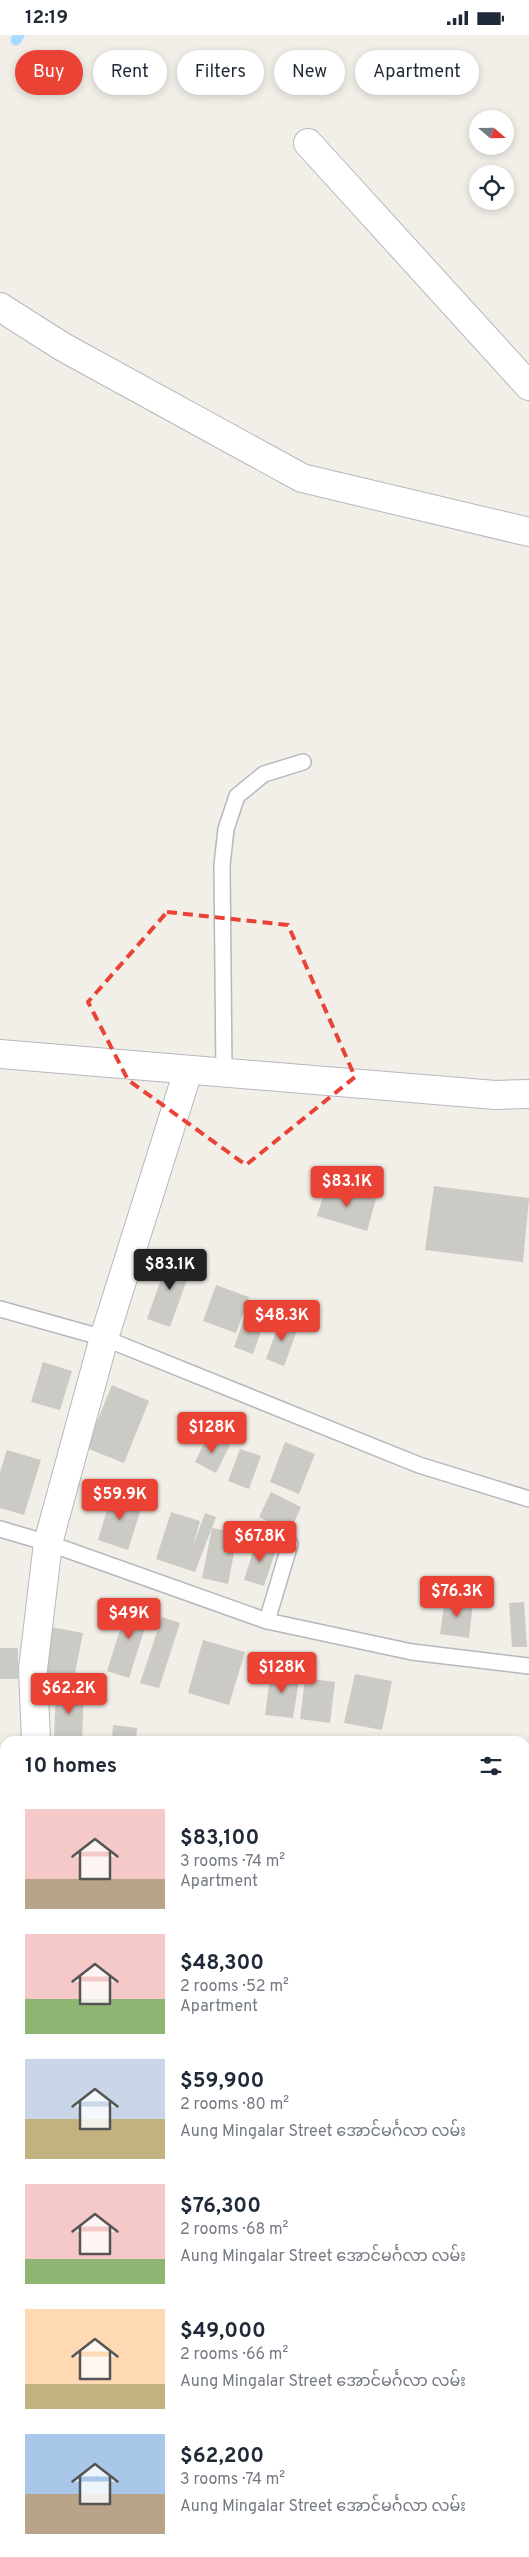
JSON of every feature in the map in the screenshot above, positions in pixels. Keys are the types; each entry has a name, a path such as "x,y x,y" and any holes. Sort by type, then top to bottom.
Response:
{"street":[{"path":"308,143 529,386"},
{"path":"0,307 63,347 302,478 529,532"},
{"path":"0,1054 495,1095 529,1094"},
{"path":"36,1736 33,1669 48,1543 104,1338 188,1071"}],"lane":[{"path":"224,1074 222,865 226,829 236,795 264,774 303,762"},
{"path":"0,1309 104,1338 419,1465 529,1499"},
{"path":"0,1529 48,1543 267,1621 412,1652 529,1666"},
{"path":"267,1621 290,1543"}],"highlighted area":[{"path":"167,912 288,925 355,1077 246,1165 128,1080 88,1002"}],"building":[{"path":"327,1184 376,1199 367,1231 317,1216"},
{"path":"434,1186 529,1198 523,1262 425,1250"},
{"path":"170,1254 193,1263 170,1327 147,1319"},
{"path":"216,1285 249,1297 236,1333 203,1321"},
{"path":"248,1307 267,1313 253,1354 234,1347"},
{"path":"281,1318 299,1325 284,1366 266,1359"},
{"path":"43,1362 72,1371 60,1410 31,1402"},
{"path":"112,1385 149,1401 124,1463 86,1448"},
{"path":"208,1435 230,1445 216,1473 195,1462"},
{"path":"285,1442 315,1454 299,1494 270,1482"},
{"path":"240,1449 261,1456 249,1489 228,1481"},
{"path":"7,1450 41,1460 24,1515 0,1508 0,1472"},
{"path":"271,1492 301,1507 290,1532 259,1517"},
{"path":"112,1493 143,1502 128,1550 98,1540"},
{"path":"171,1512 200,1521 193,1546 205,1513 216,1517 195,1572 156,1559"},
{"path":"212,1528 238,1533 228,1584 202,1578"},
{"path":"257,1539 277,1546 264,1586 244,1580"},
{"path":"445,1598 473,1602 469,1638 440,1634"},
{"path":"129,1602 151,1609 129,1678 107,1671"},
{"path":"524,1602 527,1647 512,1647 509,1603"},
{"path":"162,1617 180,1623 159,1688 140,1683"},
{"path":"51,1627 83,1633 74,1678 43,1672"},
{"path":"203,1640 245,1652 229,1705 188,1693"},
{"path":"0,1648 18,1648 18,1679 0,1679"},
{"path":"271,1670 300,1674 293,1718 265,1715"},
{"path":"355,1674 392,1681 382,1730 344,1723"},
{"path":"305,1678 335,1682 330,1723 300,1719"},
{"path":"56,1688 84,1689 82,1736 54,1736"},
{"path":"113,1725 137,1728 136,1736 112,1736"}],"waterway":[{"path":"16,40 19,35"}]}
